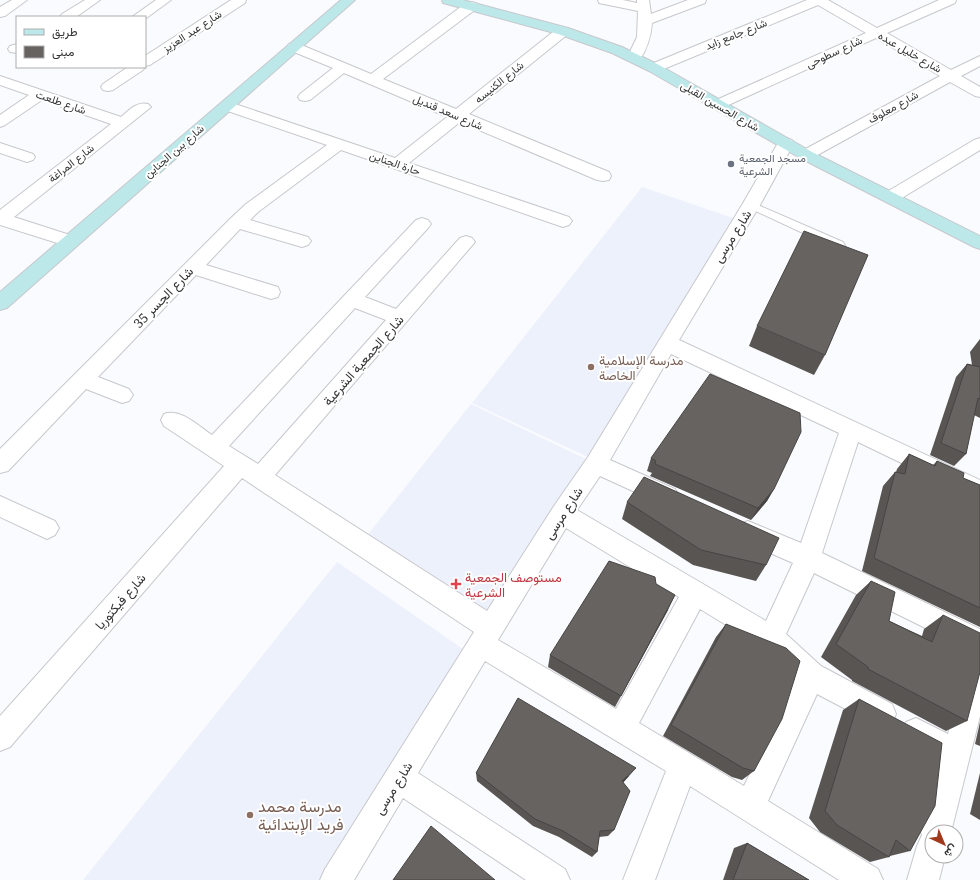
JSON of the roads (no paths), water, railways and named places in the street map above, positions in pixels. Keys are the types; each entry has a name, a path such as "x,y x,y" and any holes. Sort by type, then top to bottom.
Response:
{"main road":[{"name":"شارع بين الجناين","path":"0,303 349,0"},
{"name":"شارع الحسين القبلى","path":"448,0 563,31 599,43 634,58 806,155 980,243"}],"street":[{"path":"0,13 21,0"},
{"path":"69,16 94,0"},
{"path":"141,16 165,0"},
{"name":"شارع عبد العزيز","path":"146,61 240,0"},
{"path":"604,0 644,10 700,0"},
{"name":"شارع خليل عبده","path":"818,0 877,32 980,93"},
{"name":"شارع جامع زايد","path":"654,68 818,0"},
{"name":"شارع سطوحى","path":"718,104 950,0"},
{"path":"372,80 471,6"},
{"path":"634,58 644,40 644,10"},
{"name":"شارع الكنيسه","path":"398,164 563,31"},
{"name":"شارع سعد قنديل","path":"294,47 603,176"},
{"name":"شارع معلوف","path":"806,155 980,60"},
{"path":"108,87 136,68"},
{"path":"305,97 342,68"},
{"name":"شارع طلعت","path":"0,80 123,123"},
{"path":"0,122 40,94"},
{"name":"حارة الجناين","path":"226,106 563,220"},
{"name":"شارع المراغة","path":"0,218 143,107"},
{"name":"شارع مرسى","path":"336,880 562,513 596,464 666,343 751,205 786,143"},
{"path":"891,198 980,143"},
{"name":"شارع الجسر 35","path":"0,464 237,222 252,208 339,144"},
{"path":"0,148 27,156"},
{"path":"0,218 70,241"},
{"path":"237,222 302,241"},
{"path":"214,448 422,224"},
{"name":"شارع الجمعية الشرعية","path":"249,472 400,318 466,242"},
{"path":"192,267 271,292"},
{"path":"353,299 400,318"},
{"path":"666,343 980,491"},
{"path":"83,379 122,395"},
{"path":"172,420 621,728 750,806 867,880"},
{"path":"771,638 808,558 851,429"},
{"path":"596,464 689,505"},
{"name":"شارع فيكتوريا","path":"0,737 249,472"},
{"path":"0,506 47,528"},
{"path":"562,513 771,638 811,676 956,754"},
{"path":"725,521 808,558 980,642"},
{"path":"621,728 695,593"},
{"path":"938,824 980,663"},
{"path":"750,806 811,676"},
{"path":"639,880 683,765"},
{"path":"399,778 544,877"},
{"path":"923,880 927,864"}],"lane":[{"path":"751,205 840,245"}],"place":[{"name":"مسجد الجمعية الشرعية","path":"731,164"},
{"name":"مدرسة الإسلامية الخاصة","path":"591,367"},
{"name":"مستوصف الجمعية الشرعية","path":"456,584"},
{"name":"مدرسة محمد فريد الإبتدائية","path":"250,815"}]}
